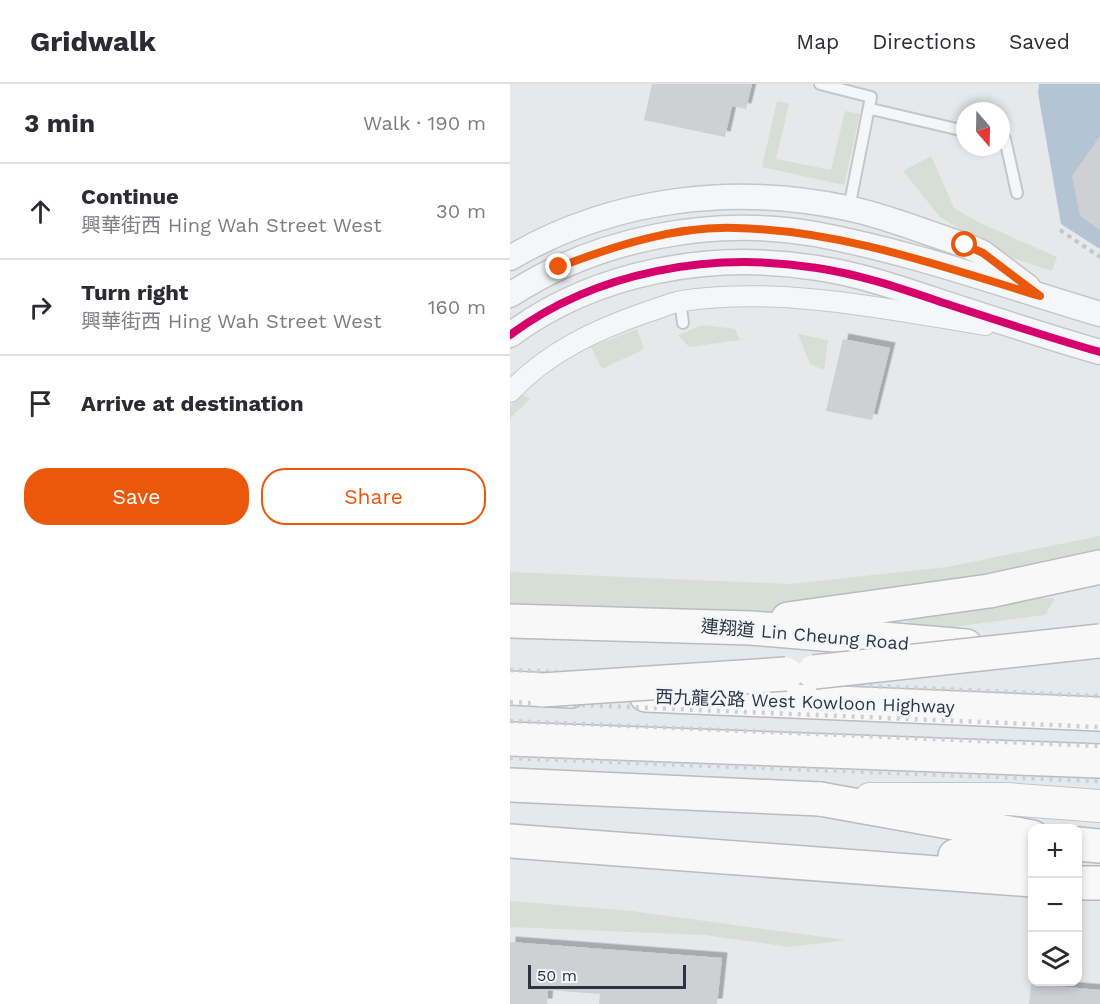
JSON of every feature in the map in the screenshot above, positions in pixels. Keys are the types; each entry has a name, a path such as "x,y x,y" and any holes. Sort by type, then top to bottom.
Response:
{"highway":[{"path":"751,628 790,619 989,591 1100,567"},
{"name":"連翔道 Lin Cheung Road","path":"510,621 751,628 901,643 1100,654"},
{"path":"526,689 833,671 1100,641"},
{"name":"西九龍公路 West Kowloon Highway","path":"526,689 1100,714"},
{"path":"510,738 1100,761"},
{"path":"510,785 820,799 1028,836"},
{"path":"510,828 769,849 939,856 1028,852"},
{"path":"510,841 1028,880"},
{"path":"1082,883 1100,883"}],"main road":[{"path":"820,799 1007,799 1100,806"}],"street":[{"path":"510,258 569,229 613,214 681,200 729,196 771,197 849,208 983,253 1040,296"},
{"path":"510,295 559,267 596,253 658,236 733,227 814,234 897,253 1100,314"},
{"path":"510,335 563,303 611,284 668,268 741,261 816,268 879,281 1100,352"},
{"path":"510,392 561,350 604,327 680,302 752,296 798,300 886,309 1035,333"}],"lane":[{"path":"820,84 871,97 871,109 849,208"},
{"path":"871,109 956,129"},
{"path":"1009,156 1017,193"},
{"path":"680,302 683,323"}],"path":[{"path":"1060,230 1100,257"}],"shaded area":[{"path":"777,101 789,104 776,159 831,170 845,111 860,114 844,185 762,167"},
{"path":"931,156 954,208 980,223 1057,257 1052,271 1006,256 940,217 903,171"},
{"path":"703,325 735,329 740,340 689,347 678,335"},
{"path":"637,329 644,349 602,369 591,347"},
{"path":"798,334 828,340 824,370 810,364"},
{"path":"522,394 530,399 510,418 510,406"},
{"path":"1100,536 1100,556 735,618 510,603 510,572 790,584 947,567"},
{"path":"1055,598 1045,615 930,630 905,628 910,614 988,599"},
{"path":"510,901 631,911 845,940 790,947 705,935 510,927"}],"water":[{"path":"1039,84 1100,84 1100,249 1061,224 1038,93"}],"building":[{"path":"652,84 752,84 746,109 732,106 725,137 644,120"},
{"path":"1100,136 1100,230 1080,216 1072,176"},
{"path":"843,339 890,348 872,420 826,411"},
{"path":"510,942 722,958 717,1004 599,1004 600,994 548,990 547,1004 510,1004"},
{"path":"1031,986 1100,990 1100,1004 1029,1004"}],"railway":[{"path":"510,670 1100,696"},
{"path":"510,702 1100,727"},
{"path":"510,721 1100,746"},
{"path":"510,758 1100,781"}],"cycle path":[{"path":"510,335 544,313 579,295 617,281 656,271 696,265 737,262 777,263 817,268 869,279 1100,352"}],"route":[{"path":"559,267 596,253 658,236 733,227 814,234 897,253 1040,296 983,253 965,245"}]}
